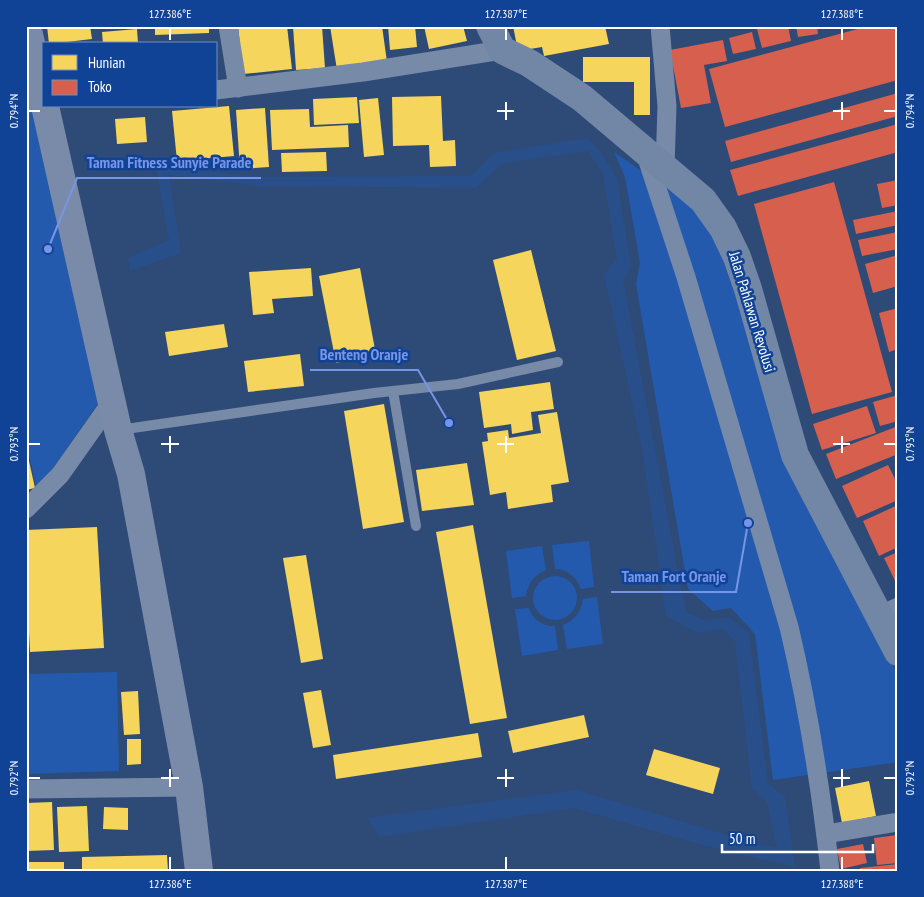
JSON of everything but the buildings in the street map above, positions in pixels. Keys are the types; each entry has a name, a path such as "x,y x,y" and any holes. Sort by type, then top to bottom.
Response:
{"highway":[{"path":"27,26 42,91"},
{"path":"45,108 113,400 118,430 130,474 189,787 198,871"}],"street":[{"path":"228,26 238,88"},
{"path":"218,90 363,72 502,50 490,26"},
{"path":"663,27 667,106 665,168"},
{"name":"Jalan Pahlawan Revolusi","path":"502,50 529,63 575,93 702,200 723,228 737,257 748,289 795,455 888,612 898,652"},
{"path":"26,103 42,100"},
{"path":"643,149 686,277 789,627 798,665 822,797 830,871"},
{"path":"26,510 60,475 113,400"},
{"path":"26,788 189,787"},
{"path":"826,834 898,822"}],"lane":[{"path":"118,430 156,423 458,384 558,362"},
{"path":"393,391 416,526"}],"shaded area":[{"path":"32,105 106,392 37,491 30,458 26,459 26,106"},
{"path":"587,138 600,151 617,178 631,267 623,280 687,613 705,620 729,617 749,633 768,783 785,797 795,867 706,846 574,808 379,837 367,818 576,790 777,848 767,802 752,788 735,642 723,629 698,633 666,616 642,448 604,274 617,259 603,174 588,151 503,163 476,188 260,186 169,175 181,253 130,271 128,258 169,240 156,166 260,177 471,176 494,153"},
{"path":"614,152 704,214 738,288 787,457 898,676 898,762 773,780 755,634 731,608 713,611 688,589 636,284 640,262 625,177"},
{"path":"589,541 594,587 581,589 571,574 564,570 555,569 552,545"},
{"path":"542,546 546,570 532,580 526,596 512,598 506,551"},
{"path":"551,576 559,576 571,582 577,598 571,614 559,620 551,620 539,614 533,602 533,594 539,582"},
{"path":"597,597 603,644 567,649 563,625 577,615 583,599"},
{"path":"529,608 530,612 539,622 555,626 558,650 522,656 515,609"},
{"path":"117,672 119,771 26,774 26,674"}],"place":[{"name":"Taman Fitness Sunyie Parade","path":"48,249"},
{"name":"Benteng Oranje","path":"449,423"},
{"name":"Taman Fort Oranje","path":"748,523"}]}
